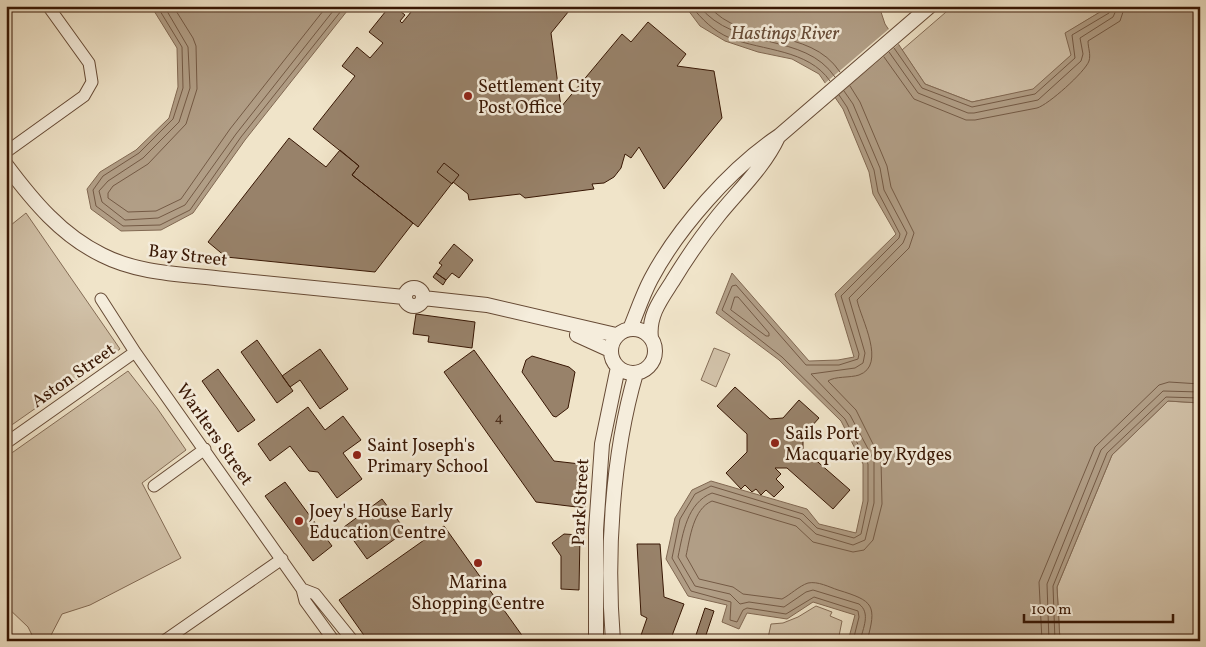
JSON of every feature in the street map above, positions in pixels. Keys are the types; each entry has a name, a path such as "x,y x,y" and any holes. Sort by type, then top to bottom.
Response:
{"street":[{"path":"6,152 84,96 92,82 89,63 48,6"},
{"path":"779,136 769,156 702,236 656,306 650,325 655,352 654,359 644,371 636,373 628,373 618,367 611,358 611,342 616,335 630,328 650,280 687,224 760,149 779,136 930,6"},
{"name":"Bay Street","path":"6,165 59,227 102,255 119,262 160,273 404,297 409,305 416,306 429,298 487,305 616,335"},
{"name":"Warlters Street","path":"101,298 135,352 206,449 282,559 302,589 305,601 334,641"},
{"name":"Bay Street","path":"429,298 484,314 572,333 610,350"},
{"path":"630,328 645,332 651,338"},
{"name":"Aston Street","path":"6,443 135,352"},
{"name":"Park Street","path":"596,641 596,530 602,444 618,367"},
{"name":"Park Street","path":"613,641 611,595 615,482 624,417 636,373"},
{"path":"154,486 206,449"},
{"path":"164,641 282,559"},
{"name":"Warlters Street","path":"302,589 315,594 353,641"}],"shaded area":[{"path":"953,6 1110,6 1066,33 1072,55 1033,90 972,102 925,84 902,50"},
{"path":"26,213 120,349 6,429 6,229"},
{"path":"714,348 730,354 716,387 701,380"},
{"path":"128,371 186,450 142,483 181,558 90,605 62,614 48,641 35,641 28,627 6,606 6,457"},
{"path":"1168,401 1200,403 1200,641 1060,641 1057,587 1112,455"},
{"path":"816,606 832,612 830,616 842,621 838,641 768,638 771,624 783,623 798,617"}],"water":[{"path":"151,6 351,6 245,140 193,213 161,230 121,231 91,209 87,189 100,172 136,150 169,118 178,87 177,48"},
{"name":"Hastings River","path":"685,6 879,6 885,24 925,84 972,102 1033,89 1071,55 1065,33 1110,6 1200,6 1200,403 1168,401 1112,455 1057,587 1060,641 848,641 855,615 813,602 787,619 747,613 739,629 722,622 727,605 688,596 666,559 675,518 692,490 711,481 807,509 819,524 856,533 863,501 863,464 841,421 779,360 716,313 732,273 809,361 838,360 854,357 835,294 896,234 873,194 869,172 843,109 819,74 792,59 758,52 725,41 700,26"}],"pier":[{"path":"890,28 900,43 833,99 823,85"}],"building":[{"path":"390,6 394,6 405,15 400,21 402,23 416,6 573,6 551,33 561,107 622,34 631,42 648,22 686,54 677,66 714,71 722,118 664,189 639,147 631,158 625,154 621,168 614,177 604,183 592,184 594,189 525,198 520,194 469,200 468,194 453,182 418,227 352,175 359,166 313,129 355,76 342,66 357,47 370,58 383,43 369,32"},
{"path":"289,138 326,167 340,150 359,166 352,175 413,223 375,272 226,257 208,242"},
{"path":"444,163 459,175 452,184 437,172"},
{"path":"454,244 473,260 459,278 452,273 446,280 436,273 442,265 439,263"},
{"path":"436,273 446,280 443,285 433,277"},
{"path":"416,314 475,322 472,348 428,342 429,336 413,334"},
{"path":"257,340 293,391 277,403 241,352"},
{"path":"320,349 348,389 320,409 300,380 290,387 282,376"},
{"path":"474,350 554,461 589,465 585,508 536,502 444,372"},
{"path":"532,356 569,367 575,372 568,408 556,417 553,416 522,372 526,360"},
{"path":"218,369 255,420 238,432 202,381"},
{"name":"Sails Port Macquarie by Rydges","path":"735,387 770,419 783,418 799,400 819,418 803,436 803,449 850,490 833,509 787,468 775,468 781,474 776,479 784,487 774,497 766,490 761,495 756,489 752,492 745,485 741,489 726,473 747,452 747,434 717,406"},
{"path":"308,407 325,430 343,416 361,440 343,453 362,479 337,498 318,472 309,471 290,446 270,461 258,444"},
{"name":"Joey's House Early Education Centre","path":"285,482 332,546 313,561 265,496"},
{"path":"382,499 406,531 367,559 344,527"},
{"path":"444,526 526,641 368,641 339,600"},
{"path":"564,534 580,535 579,590 561,589 561,556 552,543"},
{"path":"637,544 660,544 664,597 684,604 670,641 639,641 647,618 641,615"},
{"path":"705,608 714,611 704,641 694,641"}],"place":[{"name":"Settlement City Post Office","path":"468,96"},
{"name":"Sails Port Macquarie by Rydges","path":"775,443"},
{"name":"Saint Joseph's Primary School","path":"357,455"},
{"name":"Joey's House Early Education Centre","path":"299,521"},
{"name":"Marina Shopping Centre","path":"478,563"}]}
